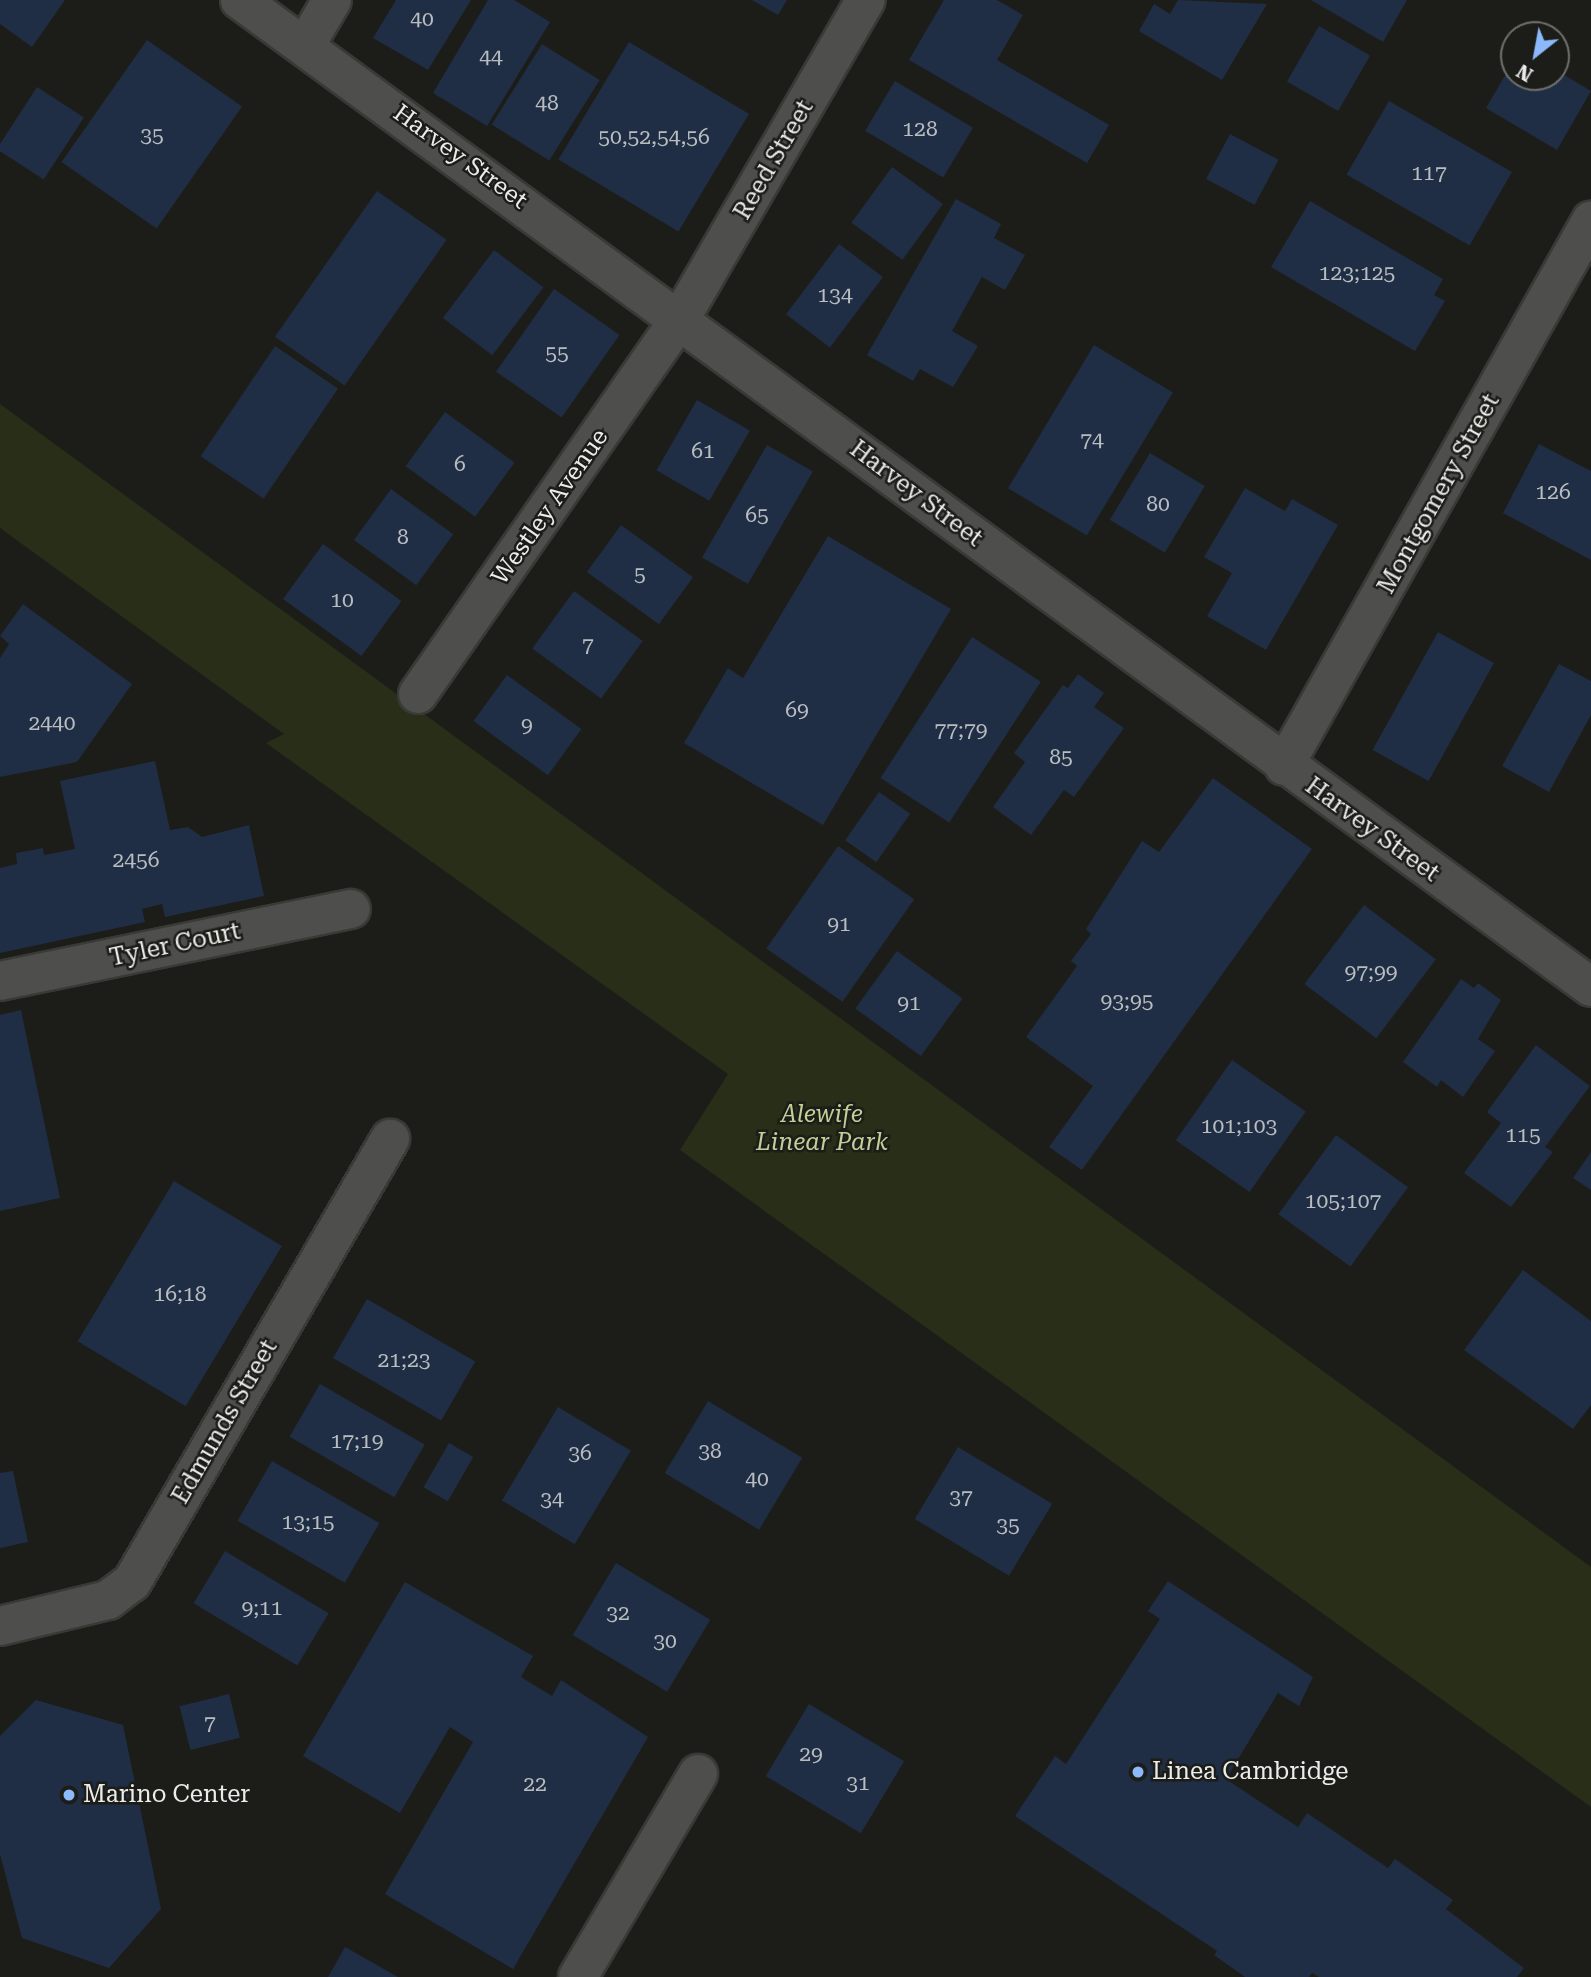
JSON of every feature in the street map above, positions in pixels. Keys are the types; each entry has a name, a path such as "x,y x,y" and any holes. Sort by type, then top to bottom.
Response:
{"street":[{"name":"Harvey Street","path":"240,0 680,318 1284,766 1591,988"},
{"path":"305,46 332,0"},
{"name":"Reed Street","path":"680,318 866,0"},
{"name":"Montgomery Street","path":"1284,766 1591,221"},
{"name":"Westley Avenue","path":"418,694 680,318"},
{"name":"Tyler Court","path":"0,981 351,909"},
{"name":"Edmunds Street","path":"0,1626 108,1600 132,1582 390,1139"},
{"path":"578,1977 698,1774"}],"green space":[{"name":"Alewife Linear Park","path":"0,404 1591,1567 1591,1807 680,1150 728,1074 266,743 284,734 0,528"}],"building":[{"path":"0,0 65,0 32,47 0,24"},
{"path":"396,0 471,0 428,70 373,38"},
{"path":"488,0 514,0 550,22 487,126 433,93"},
{"path":"752,0 787,0 778,15"},
{"path":"944,0 997,0 1023,15 997,60 1109,125 1087,163 909,60"},
{"path":"1178,0 1267,4 1222,80 1139,31 1154,4 1170,14"},
{"path":"1311,0 1407,0 1383,42"},
{"path":"1319,26 1370,56 1338,111 1287,81"},
{"path":"147,40 242,107 157,229 62,162"},
{"path":"629,42 749,114 678,232 558,159"},
{"path":"542,44 600,80 549,161 492,125"},
{"path":"1570,78 1591,91 1557,150 1486,108 1500,84 1500,91 1570,91"},
{"path":"895,81 973,128 943,178 865,131"},
{"path":"37,87 84,117 44,180 0,151 0,144"},
{"path":"1389,101 1512,172 1469,246 1346,175"},
{"path":"1230,134 1279,160 1255,205 1206,179"},
{"path":"892,167 943,204 902,260 851,223"},
{"path":"377,191 447,240 345,386 275,337"},
{"path":"956,199 1001,224 994,238 1025,255 1005,290 982,277 952,331 978,346 953,387 920,369 913,381 867,355"},
{"path":"1310,201 1443,279 1434,295 1445,301 1415,351 1271,267"},
{"path":"839,244 883,277 830,347 786,314"},
{"path":"494,250 544,287 492,355 443,318"},
{"path":"554,289 620,335 562,418 496,372"},
{"path":"1094,345 1173,392 1087,536 1008,488"},
{"path":"275,346 338,388 264,499 201,456"},
{"path":"697,400 750,430 709,501 656,470"},
{"path":"445,412 515,463 475,517 406,466"},
{"path":"1539,444 1591,471 1591,560 1503,513"},
{"path":"767,445 813,472 748,584 702,558"},
{"path":"1150,453 1205,486 1165,553 1110,520"},
{"path":"1245,488 1285,511 1292,499 1338,525 1266,650 1207,616 1232,573 1204,557"},
{"path":"391,489 453,534 416,585 354,540"},
{"path":"621,525 693,577 659,624 587,572"},
{"path":"828,536 951,609 823,825 684,743 728,668 743,678"},
{"path":"323,544 401,601 362,656 283,599"},
{"path":"574,591 643,641 601,698 532,648"},
{"path":"23,604 132,684 77,762 0,777 0,658 9,644 0,636"},
{"path":"1438,632 1494,663 1429,781 1373,750"},
{"path":"972,637 1041,682 949,823 881,778"},
{"path":"1559,664 1591,681 1591,715 1549,792 1502,766"},
{"path":"1078,674 1104,693 1094,707 1124,728 1074,797 1064,790 1031,835 993,807 1025,762 1014,753 1063,685 1068,688"},
{"path":"507,675 581,729 548,775 473,721"},
{"path":"155,761 170,830 188,827 202,837 249,825 264,896 165,917 162,904 142,909 145,922 0,953 0,868 17,864 16,853 43,848 44,855 75,849 60,781"},
{"path":"1213,778 1312,849 1082,1170 1049,1147 1093,1086 1026,1037 1077,966 1071,961 1091,934 1086,929 1142,841 1159,852"},
{"path":"879,792 910,814 876,862 845,840"},
{"path":"838,846 914,899 842,1002 766,948"},
{"path":"1364,905 1436,959 1376,1038 1304,984"},
{"path":"897,951 963,999 921,1056 855,1008"},
{"path":"1461,979 1474,988 1478,983 1501,1000 1478,1039 1495,1051 1463,1097 1441,1080 1437,1087 1403,1062"},
{"path":"21,1010 60,1198 0,1211 0,1015"},
{"path":"1536,1045 1590,1086 1545,1147 1553,1152 1511,1207 1464,1173 1501,1123 1487,1112"},
{"path":"1232,1060 1306,1112 1250,1192 1176,1140"},
{"path":"1336,1135 1408,1187 1350,1267 1278,1214"},
{"path":"1591,1152 1591,1190 1573,1178"},
{"path":"174,1181 282,1246 186,1406 78,1341"},
{"path":"1523,1270 1591,1321 1591,1405 1573,1429 1464,1350"},
{"path":"367,1299 475,1362 441,1420 333,1358"},
{"path":"320,1384 425,1444 394,1497 290,1437"},
{"path":"708,1401 802,1458 759,1530 665,1473"},
{"path":"558,1407 631,1451 575,1544 502,1500"},
{"path":"449,1443 473,1457 448,1501 424,1487"},
{"path":"958,1447 1052,1504 1009,1576 915,1519"},
{"path":"272,1461 379,1523 345,1583 238,1521"},
{"path":"13,1471 28,1542 0,1548 0,1473"},
{"path":"225,1551 329,1613 297,1666 194,1603"},
{"path":"616,1563 710,1620 667,1692 573,1635"},
{"name":"Linea Cambridge","path":"1168,1581 1313,1677 1299,1706 1278,1693 1226,1779 1298,1827 1307,1813 1388,1868 1395,1859 1453,1900 1446,1909 1524,1968 1517,1977 1319,1977 1312,1973 1309,1977 1245,1977 1214,1955 1217,1951 1015,1816 1055,1756 1066,1764 1160,1619 1148,1611"},
{"path":"405,1582 533,1656 521,1677 552,1696 561,1680 648,1737 513,1969 385,1894 473,1742 450,1727 400,1813 303,1756"},
{"path":"229,1694 240,1738 190,1750 180,1706"},
{"name":"Marino Center","path":"36,1700 123,1725 161,1909 109,1968 22,1938 0,1854 0,1736"},
{"path":"809,1704 904,1761 861,1833 766,1776"},
{"path":"345,1947 398,1977 328,1977"}],"place":[{"name":"Linea Cambridge","path":"1138,1772"},
{"name":"Marino Center","path":"69,1795"}]}
